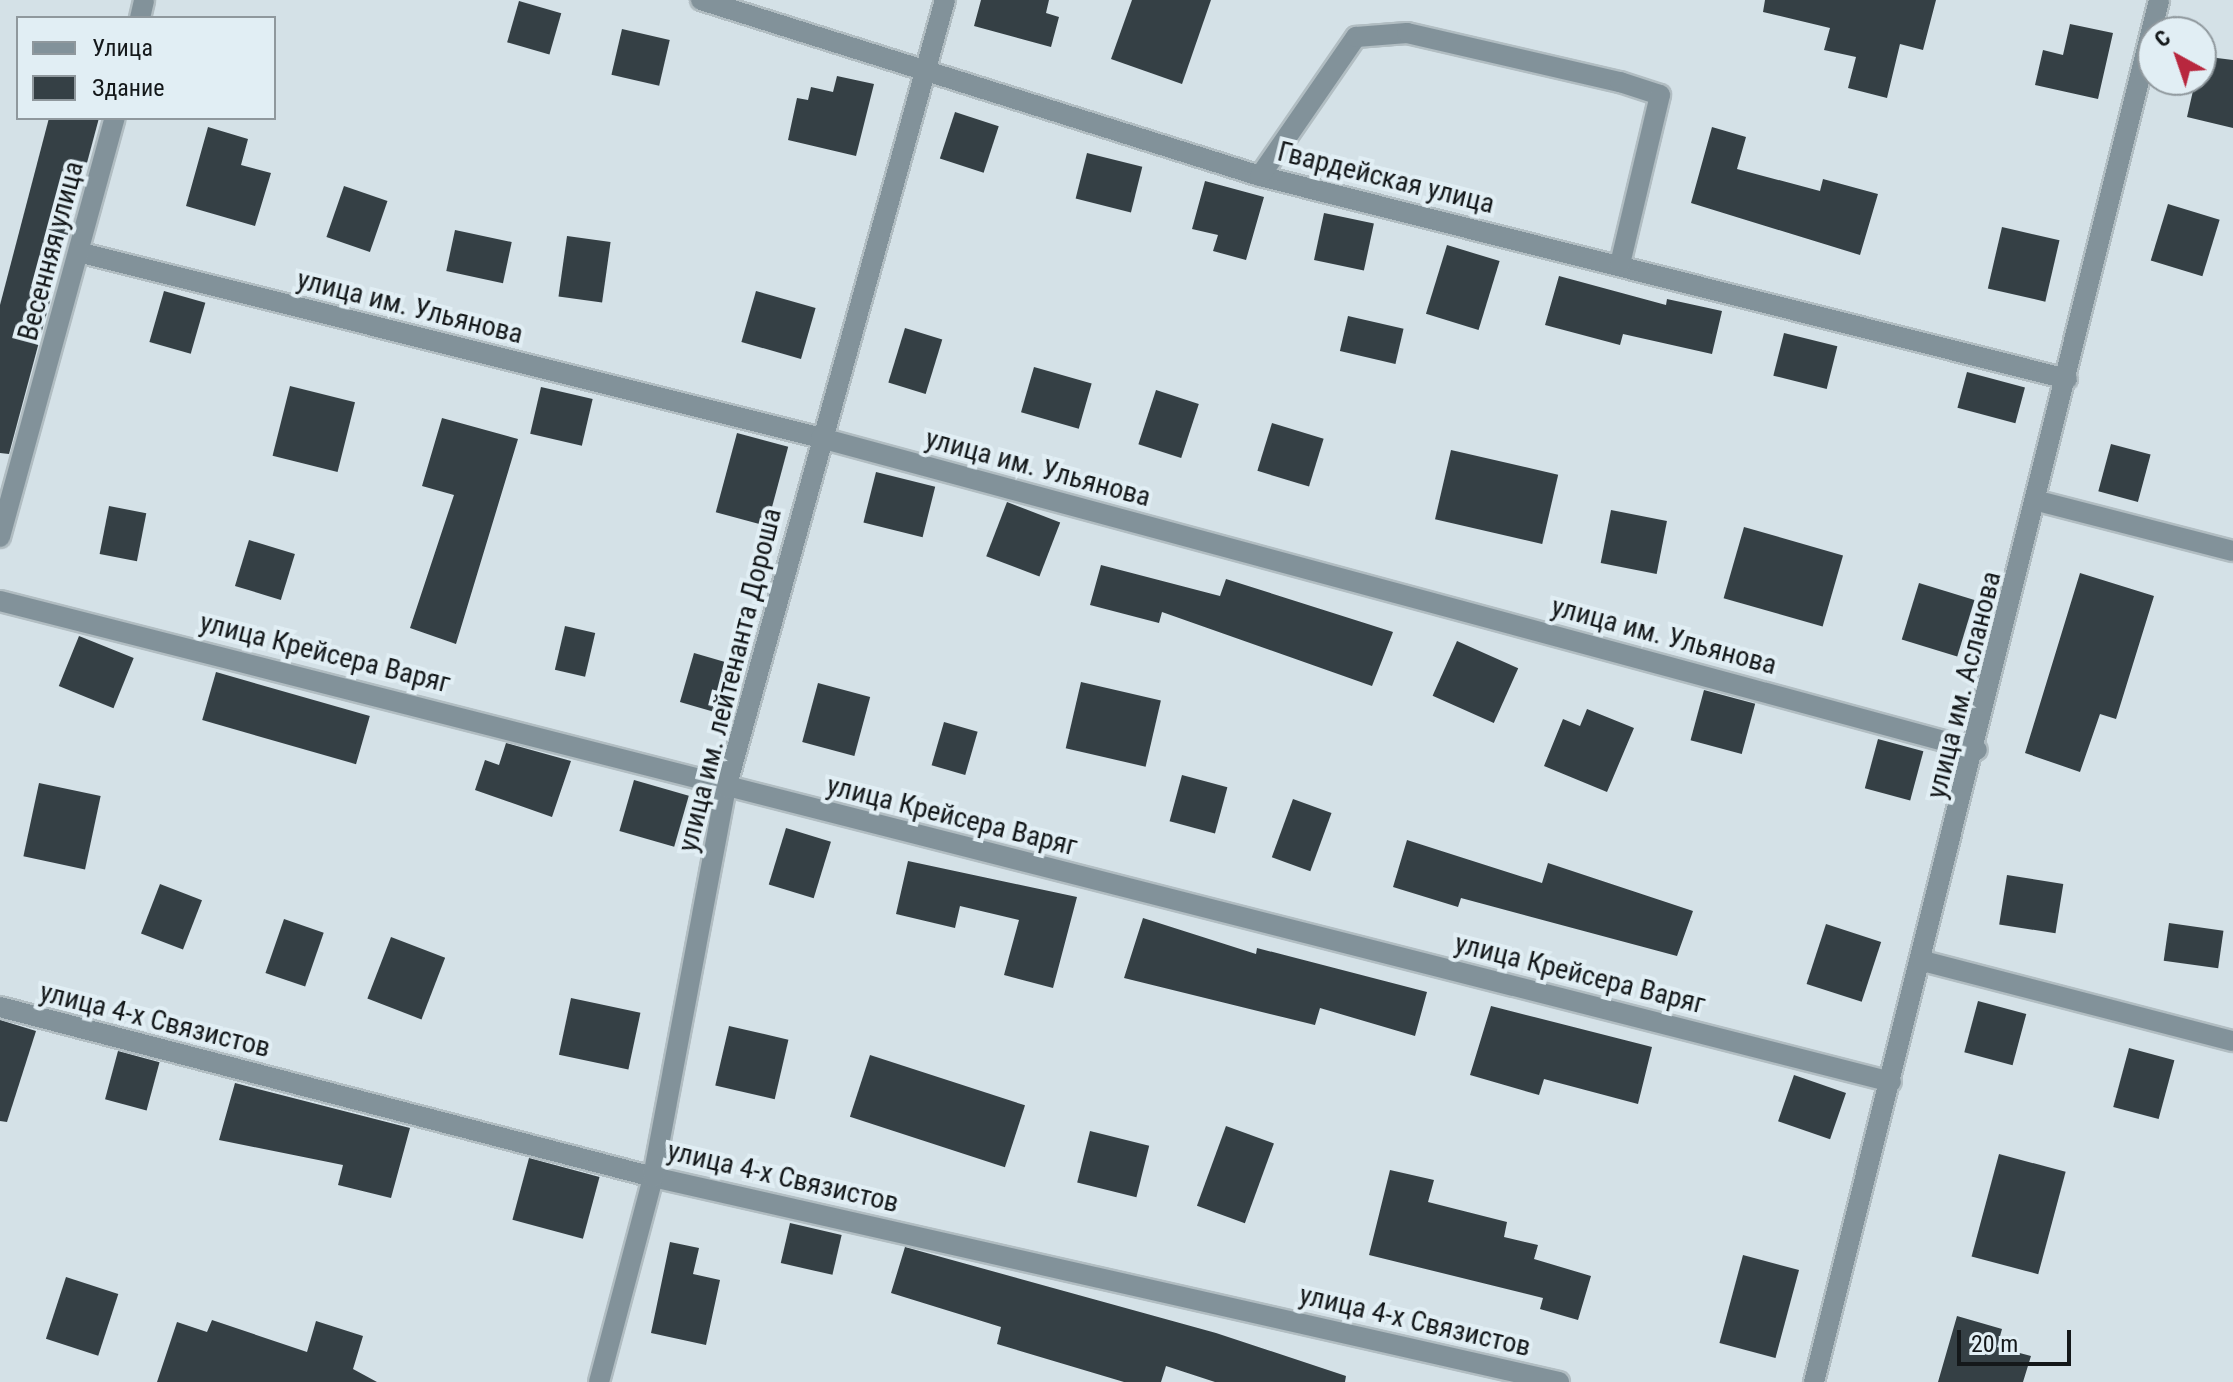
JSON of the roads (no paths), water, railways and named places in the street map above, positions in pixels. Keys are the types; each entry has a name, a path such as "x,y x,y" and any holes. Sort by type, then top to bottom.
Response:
{"street":[{"name":"Гвардейская улица","path":"701,0 927,67 1260,176 1620,264 2067,379"},
{"name":"улица им. лейтенанта Дороша","path":"599,1382 653,1177 726,788 945,0"},
{"name":"улица им. Асланова","path":"1814,1382 1977,750 2159,0"},
{"path":"1260,176 1356,37 1407,33 1620,82 1660,95 1620,264"},
{"name":"Весенняя улица","path":"0,537 82,253 115,120"},
{"name":"улица им. Ульянова","path":"82,253 821,438 1977,750"},
{"path":"2038,501 2233,551"},
{"name":"улица Крейсера Варяг","path":"0,601 1891,1082"},
{"path":"1923,961 2233,1041"},
{"name":"улица 4-х Связистов","path":"0,1007 653,1177 1559,1382"}]}
